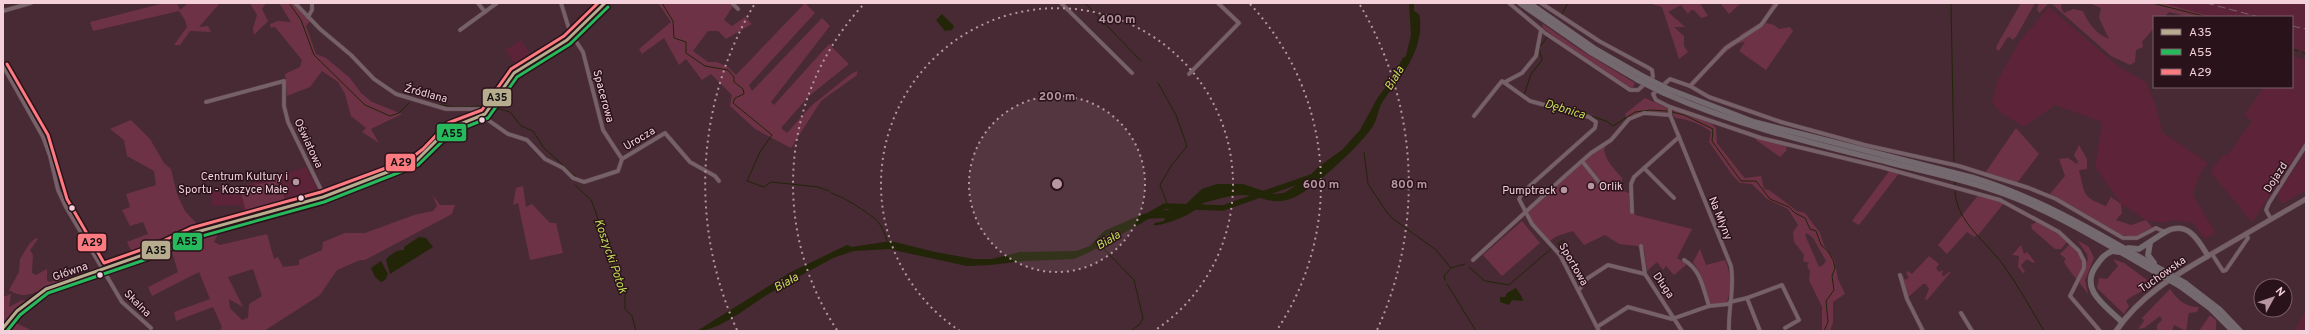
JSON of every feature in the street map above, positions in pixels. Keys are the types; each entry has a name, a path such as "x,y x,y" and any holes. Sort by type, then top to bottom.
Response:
{"main road":[{"path":"1520,3 1592,53 1711,113 1774,133 1992,189 2034,206 2126,255 2160,271"},
{"path":"1529,3 1594,49 1640,78"},
{"path":"1666,91 1754,122 1974,178 2007,189 2058,211 2182,284 2220,310 2240,331"},
{"path":"2116,244 2135,250 2151,242 2165,232 2179,228 2190,231 2210,255"},
{"path":"2090,235 2102,245 2103,256"},
{"path":"2151,242 2148,255 2160,271"},
{"path":"2122,322 2092,290 2091,276 2103,256 2112,251 2126,255"},
{"name":"Tuchowska","path":"2116,331 2136,306 2159,286 2210,255"},
{"path":"2182,284 2210,308 2233,331"}],"street":[{"path":"3,11 31,3"},
{"name":"Źródlana","path":"295,3 378,82 396,94 432,107 480,110 486,114"},
{"path":"308,17 312,10 312,3"},
{"path":"478,3 485,12"},
{"path":"460,30 497,3"},
{"name":"Spacerowa","path":"561,3 572,36 583,52 603,130 622,159"},
{"path":"605,3 572,36 514,73 486,114 488,120 512,136 527,140 545,159 563,168 573,178 584,182 618,171 622,159"},
{"path":"732,3 738,9"},
{"path":"1062,3 1132,73"},
{"path":"1189,74 1239,23 1218,3"},
{"path":"1509,3 1541,30 1630,90 1641,88 1653,76 1652,70 1599,41 1542,3"},
{"path":"1690,86 1726,48 1761,25 1777,3"},
{"path":"1474,116 1502,81 1505,82 1522,73 1536,56 1541,30"},
{"name":"Skalna","path":"3,66 43,136 50,156 56,185 62,201 122,302 150,328"},
{"path":"2100,331 2070,296 2084,268 2084,262 2079,251 2059,232 2000,200 1888,168 1761,138 1670,107 1656,100 1654,92 1670,79 1690,86 1709,97 1780,122 1865,145 1959,166 2028,188 2056,199 2123,238 2137,238 2156,228 2165,232"},
{"name":"Oświatowa","path":"206,102 284,81 284,106 288,122 324,196"},
{"name":"Sportowa","path":"1505,82 1525,99 1589,118 1596,122 1595,128 1523,192 1519,199 1532,224 1560,255 1598,329"},
{"path":"1473,260 1582,161 1611,140 1622,125 1632,117 1644,113 1670,115 1670,107"},
{"name":"Główna","path":"3,328 17,311 46,289 154,251 201,230 324,196 412,163 426,153 448,129 486,114"},
{"name":"Na Młyny","path":"1670,115 1731,266 1733,280 1729,303 1729,331"},
{"name":"Urocza","path":"622,159 665,133 690,162 715,176 719,181"},
{"path":"1632,212 1631,184 1634,177 1679,137"},
{"name":"Dojazd","path":"2271,219 2266,210 2269,203 2306,145"},
{"path":"1582,161 1602,186"},
{"path":"1644,168 1674,198"},
{"name":"Tuchowska","path":"2210,255 2306,199"},
{"path":"2210,255 2223,272 2226,270 2248,238 2246,234"},
{"name":"Długa","path":"1640,246 1645,274 1676,319 1682,331"},
{"path":"1684,260 1692,264 1698,272 1709,306"},
{"path":"1579,290 1588,278 1608,265 1645,274"},
{"path":"1900,275 1907,299 1923,331"},
{"path":"1598,329 1628,307 1676,319 1709,306 1747,298 1782,285 1799,320 1785,328"},
{"path":"1747,298 1760,331"},
{"path":"1961,313 1972,331"}],"shaded area":[{"path":"164,3 177,3 180,10 188,3 220,3 199,27 208,26 211,32 190,31 180,45 174,45 187,27 185,20 179,11 93,31 90,22"},
{"path":"250,3 266,3 262,9 268,21 254,35 253,28 257,15"},
{"path":"279,3 293,3 310,21 306,26 316,54 326,58 350,78 361,93 372,102 402,114 371,129 379,143 362,132 366,128 351,116 345,94 338,82 322,71 310,87 287,96 285,74 300,67 302,60 275,27 271,28 270,24 278,21 291,22"},
{"path":"658,3 735,3 724,20 732,26 745,17 752,24 726,39 718,31 708,31 693,51 708,62 717,62 728,67 736,75 805,3 815,13 749,85 752,91 822,18 830,26 771,102 774,105 829,44 849,64 809,96 781,128 787,133 811,106 851,74 857,71 857,75 821,101 791,148 755,129 730,106 732,95 711,74 702,80 686,59 679,65 664,38 642,54 639,49 671,22"},
{"path":"1648,3 1700,3 1708,16 1701,18 1694,10 1691,10 1688,14 1681,5 1668,12 1685,27 1674,27 1684,36 1684,46 1688,52 1679,59 1662,7"},
{"path":"1720,3 1741,3 1729,14"},
{"path":"1776,3 1766,23 1774,25 1779,29 1790,27 1793,31 1766,70 1739,51 1745,42 1739,43 1726,52 1694,86 1692,84 1723,47 1731,41 1740,38 1740,35 1761,22 1772,4"},
{"path":"2021,3 2035,3 2016,37 2012,40 2010,37 2007,38 1999,51 1996,49 1997,45"},
{"path":"2039,3 2062,3 2061,8 2064,13 2073,9 2083,11 2093,28 2109,39 2099,18 2101,8 2089,3 2163,3 2208,16 2185,16 2169,12 2165,16 2153,16 2153,29 2142,42 2143,47 2136,50 2135,62 2130,65 2111,56 2052,4 2048,4 2039,13 2037,9"},
{"path":"2143,3 2306,3 2306,52 2293,48 2293,16 2194,16"},
{"path":"2049,7 2118,66 2146,82 2156,106 2162,132 2208,163 2200,173 2193,195 2216,233 2205,239 2193,223 2174,220 2161,223 2146,220 2121,204 2095,167 2102,122 2055,105 2024,127 2001,113 1992,103 1998,79 2019,42"},
{"path":"1543,24 1579,49 1635,83 1632,89 1569,48 1542,27"},
{"path":"521,40 533,57 517,67 505,50"},
{"path":"2293,56 2306,60 2306,141 2253,221 2251,221 2212,174 2212,169 2224,154 2227,156 2252,121 2244,115 2263,88 2293,88"},
{"path":"1645,98 1669,109 1668,113 1645,112 1626,117 1625,114"},
{"path":"1674,109 1712,124 1716,128 1717,143 1742,175 1745,178 1761,176 1764,189 1769,190 1797,211 1805,213 1820,233 1824,245 1834,259 1838,279 1845,294 1833,302 1833,322 1830,331 1822,331 1822,307 1809,280 1810,271 1807,266 1809,263 1803,261 1804,255 1794,242 1793,232 1798,225 1788,209 1767,199 1752,184 1740,183 1733,176 1709,142 1711,132 1699,124 1673,116","holes":["1807,233 1813,238 1826,261 1819,267 1805,235"]},
{"path":"131,120 150,139 164,163 171,169 177,194 185,211 196,223 184,235 134,257 127,242 148,234 143,222 130,226 122,210 130,207 126,194 156,185 154,171 127,156 124,140 110,129"},
{"path":"2016,128 2039,154 2017,183 1985,173"},
{"path":"1756,137 1787,145 1786,151 1780,157 1756,140"},
{"path":"1610,141 1604,149 1606,157 1622,178 1621,190 1629,193 1630,209 1634,209 1635,215 1692,229 1677,258 1687,264 1674,275 1666,266 1663,270 1657,262 1647,271 1644,248 1619,244 1605,235 1584,245 1573,231 1557,236 1550,241 1531,221 1529,211 1594,152"},
{"path":"2079,145 2087,159 2087,169 2079,170 2084,190 2088,197 2106,206 2111,197 2121,204 2122,213 2116,220 2131,225 2146,220 2152,227 2136,237 2121,235 2049,195 2065,176 2059,159 2068,158 2077,164 2078,162 2074,155"},
{"path":"2306,151 2306,190 2282,204 2277,195"},
{"path":"306,167 319,191 315,196 244,216 241,205 212,206 210,193 236,188"},
{"path":"1890,170 1900,172 1859,225 1852,221"},
{"path":"279,179 286,204 247,215 240,189"},
{"path":"523,186 526,207 532,204 550,223 556,223 563,253 530,260 518,203 513,205 516,188"},
{"path":"1980,193 2004,203 1979,234 1974,237 1967,232 1947,254 1938,245"},
{"path":"432,194 440,205 455,205 452,214 365,260 360,260 337,270 320,295 264,331 220,331 222,327 213,307 176,321 174,312 210,299 199,272 152,296 148,287 178,272 171,249 192,238 220,230 214,242 220,245 267,234 274,259 278,257 283,267 299,265 299,260 322,250 323,242 345,233 365,233 414,215 433,211 437,206","holes":["253,269 262,296 249,304 248,318 242,320 230,308 229,299 243,307 228,277"]},
{"path":"1522,221 1540,243 1502,276 1483,255"},
{"path":"2039,221 2058,231 2067,242 2061,249 2055,249 2032,229 2031,225"},
{"path":"36,238 38,239 30,250 33,255 32,273 36,275 47,269 47,280 49,282 71,277 37,291 19,295 9,290 19,272 20,259 30,243"},
{"path":"2077,240 2089,247 2094,258 2085,280 2088,294 2065,264 2064,261 2066,259 2060,254 2070,244 2085,262 2088,261 2087,254"},
{"path":"2021,245 2024,254 2027,252 2035,262 2033,263 2027,259 2021,265 2025,272 2023,273 2018,267 2019,256 2012,255"},
{"path":"1700,249 1706,265 1725,260 1729,271 1730,282 1727,303 1709,303 1698,270 1693,262"},
{"path":"1929,256 1939,264 1936,268 1939,272 1943,270 1942,275 1944,276 1950,271 1950,273 1927,300 1925,299 1929,289 1926,284 1923,284 1906,299 1900,277 1903,275 1905,280 1909,278 1906,273 1908,271 1912,274"},
{"path":"2113,259 2124,263 2154,285 2126,301 2129,306 2124,314 2097,288 2099,278 2107,279 2118,266"},
{"path":"67,284 43,296 13,322 29,329 29,331 5,331 23,308 49,292"},
{"path":"2170,289 2182,302 2190,306 2199,307 2197,312 2189,313 2186,331 2174,325 2172,331 2157,331 2157,325 2162,320 2160,316 2144,328 2138,329 2144,321 2142,318"},
{"path":"11,294 9,307 22,300 26,301 3,325 3,297"},
{"path":"2306,311 2306,331 2295,331 2294,330"},
{"path":"2210,315 2216,320 2216,330 2199,331"}],"water":[{"path":"1409,3 1414,3 1414,11 1420,16 1420,32 1418,42 1411,61 1381,104 1373,126 1359,143 1325,176 1303,193 1295,197 1287,200 1274,201 1243,195 1225,197 1205,203 1184,216 1161,225 1153,225 1164,221 1165,218 1143,219 1123,231 1115,231 1102,238 1101,243 1092,251 1074,259 1025,261 967,266 889,249 854,251 833,258 787,283 785,280 784,284 777,289 727,321 707,330 697,331 791,272 847,245 852,247 891,241 935,252 974,259 992,259 1020,252 1076,251 1090,246 1104,231 1143,214 1185,205 1202,189 1217,184 1243,184 1273,194 1284,193 1308,178 1318,167 1342,150 1360,130 1378,97 1394,77 1406,56 1411,35"},
{"path":"942,14 954,26 952,30 945,31 936,20"},
{"path":"419,237 426,238 433,247 390,274 386,260 387,258 396,251 404,250 404,247"},
{"path":"381,261 388,274 385,280 381,282 375,277 371,268"},
{"path":"1516,288 1523,301 1512,300 1509,305 1500,302 1500,297 1505,297 1507,293"}],"waterway":[{"name":"Koszycki Potok","path":"289,3 301,20 314,55 365,105 390,116 399,113 409,103"},
{"path":"662,3 673,21 674,38 686,42 686,53 705,66 728,70 734,77 734,82 743,89 744,94 735,98 733,103 772,135 760,152 747,181 764,187 771,182 818,187 829,191"},
{"path":"1085,3 1141,61"},
{"name":"Dębnica","path":"1562,14 1568,3"},
{"path":"1951,3 1954,161"},
{"path":"2152,3 2203,16"},
{"name":"Dębnica","path":"1524,95 1531,74 1542,60 1539,48 1547,37"},
{"path":"2293,49 2298,51"},
{"name":"Biała","path":"1392,82 1405,60"},
{"path":"1158,83 1176,115 1187,146 1171,166 1160,185 1168,206 1165,206"},
{"name":"Dębnica","path":"1543,103 1584,114"},
{"name":"Koszycki Potok","path":"434,104 457,107 489,106"},
{"name":"Koszycki Potok","path":"496,108 510,112 521,126 533,131 544,148 576,177"},
{"name":"Dębnica","path":"1591,116 1606,121 1613,126 1635,112 1651,110 1668,111"},
{"name":"Dębnica","path":"1672,112 1684,115 1713,129 1712,141 1741,181 1756,181 1770,199 1789,207 1795,213 1805,218 1810,229 1816,231 1821,245 1828,251 1835,268 1832,276 1834,290 1826,301 1828,322 1824,331"},
{"path":"1364,152 1368,184 1386,211 1392,218 1436,250 1451,268"},
{"name":"Biała","path":"1096,246 1165,206 1223,208 1314,176"},
{"name":"Koszycki Potok","path":"575,185 591,200 614,269 621,279 625,292 625,309 632,316 636,331"},
{"path":"1955,191 1957,202 1966,222 2004,266 2044,331"},
{"path":"831,193 849,202 876,220 882,227 887,241"},
{"path":"1557,244 1564,240"},
{"path":"1102,242 1105,250 1134,280 1143,318 1140,324 1131,331"},
{"path":"1469,267 1485,281 1509,285 1552,248"},
{"path":"1445,280 1444,276 1451,268 1465,264"},
{"path":"1447,284 1476,331"}],"railway":[{"path":"2206,3 2255,16"},
{"path":"2293,26 2306,29"}],"transit line":[{"name":"A29","path":"7,64 48,135 67,199 104,263 152,246 191,228 321,192 410,159 423,149 448,123 482,110 511,69 564,36 598,3"},
{"name":"A35","path":"3,328 17,311 46,289 154,251 193,233 323,197 416,161 448,129 485,114 514,73 567,40 605,3"},
{"name":"A55","path":"7,331 20,315 48,293 156,256 195,238 324,202 418,165 451,133 488,118 517,77 570,44 608,7"}],"place":[{"name":"Centrum Kultury i Sportu - Koszyce Małe","path":"296,182"},
{"name":"Orlik","path":"1591,186"},
{"name":"Pumptrack","path":"1564,190"}]}
